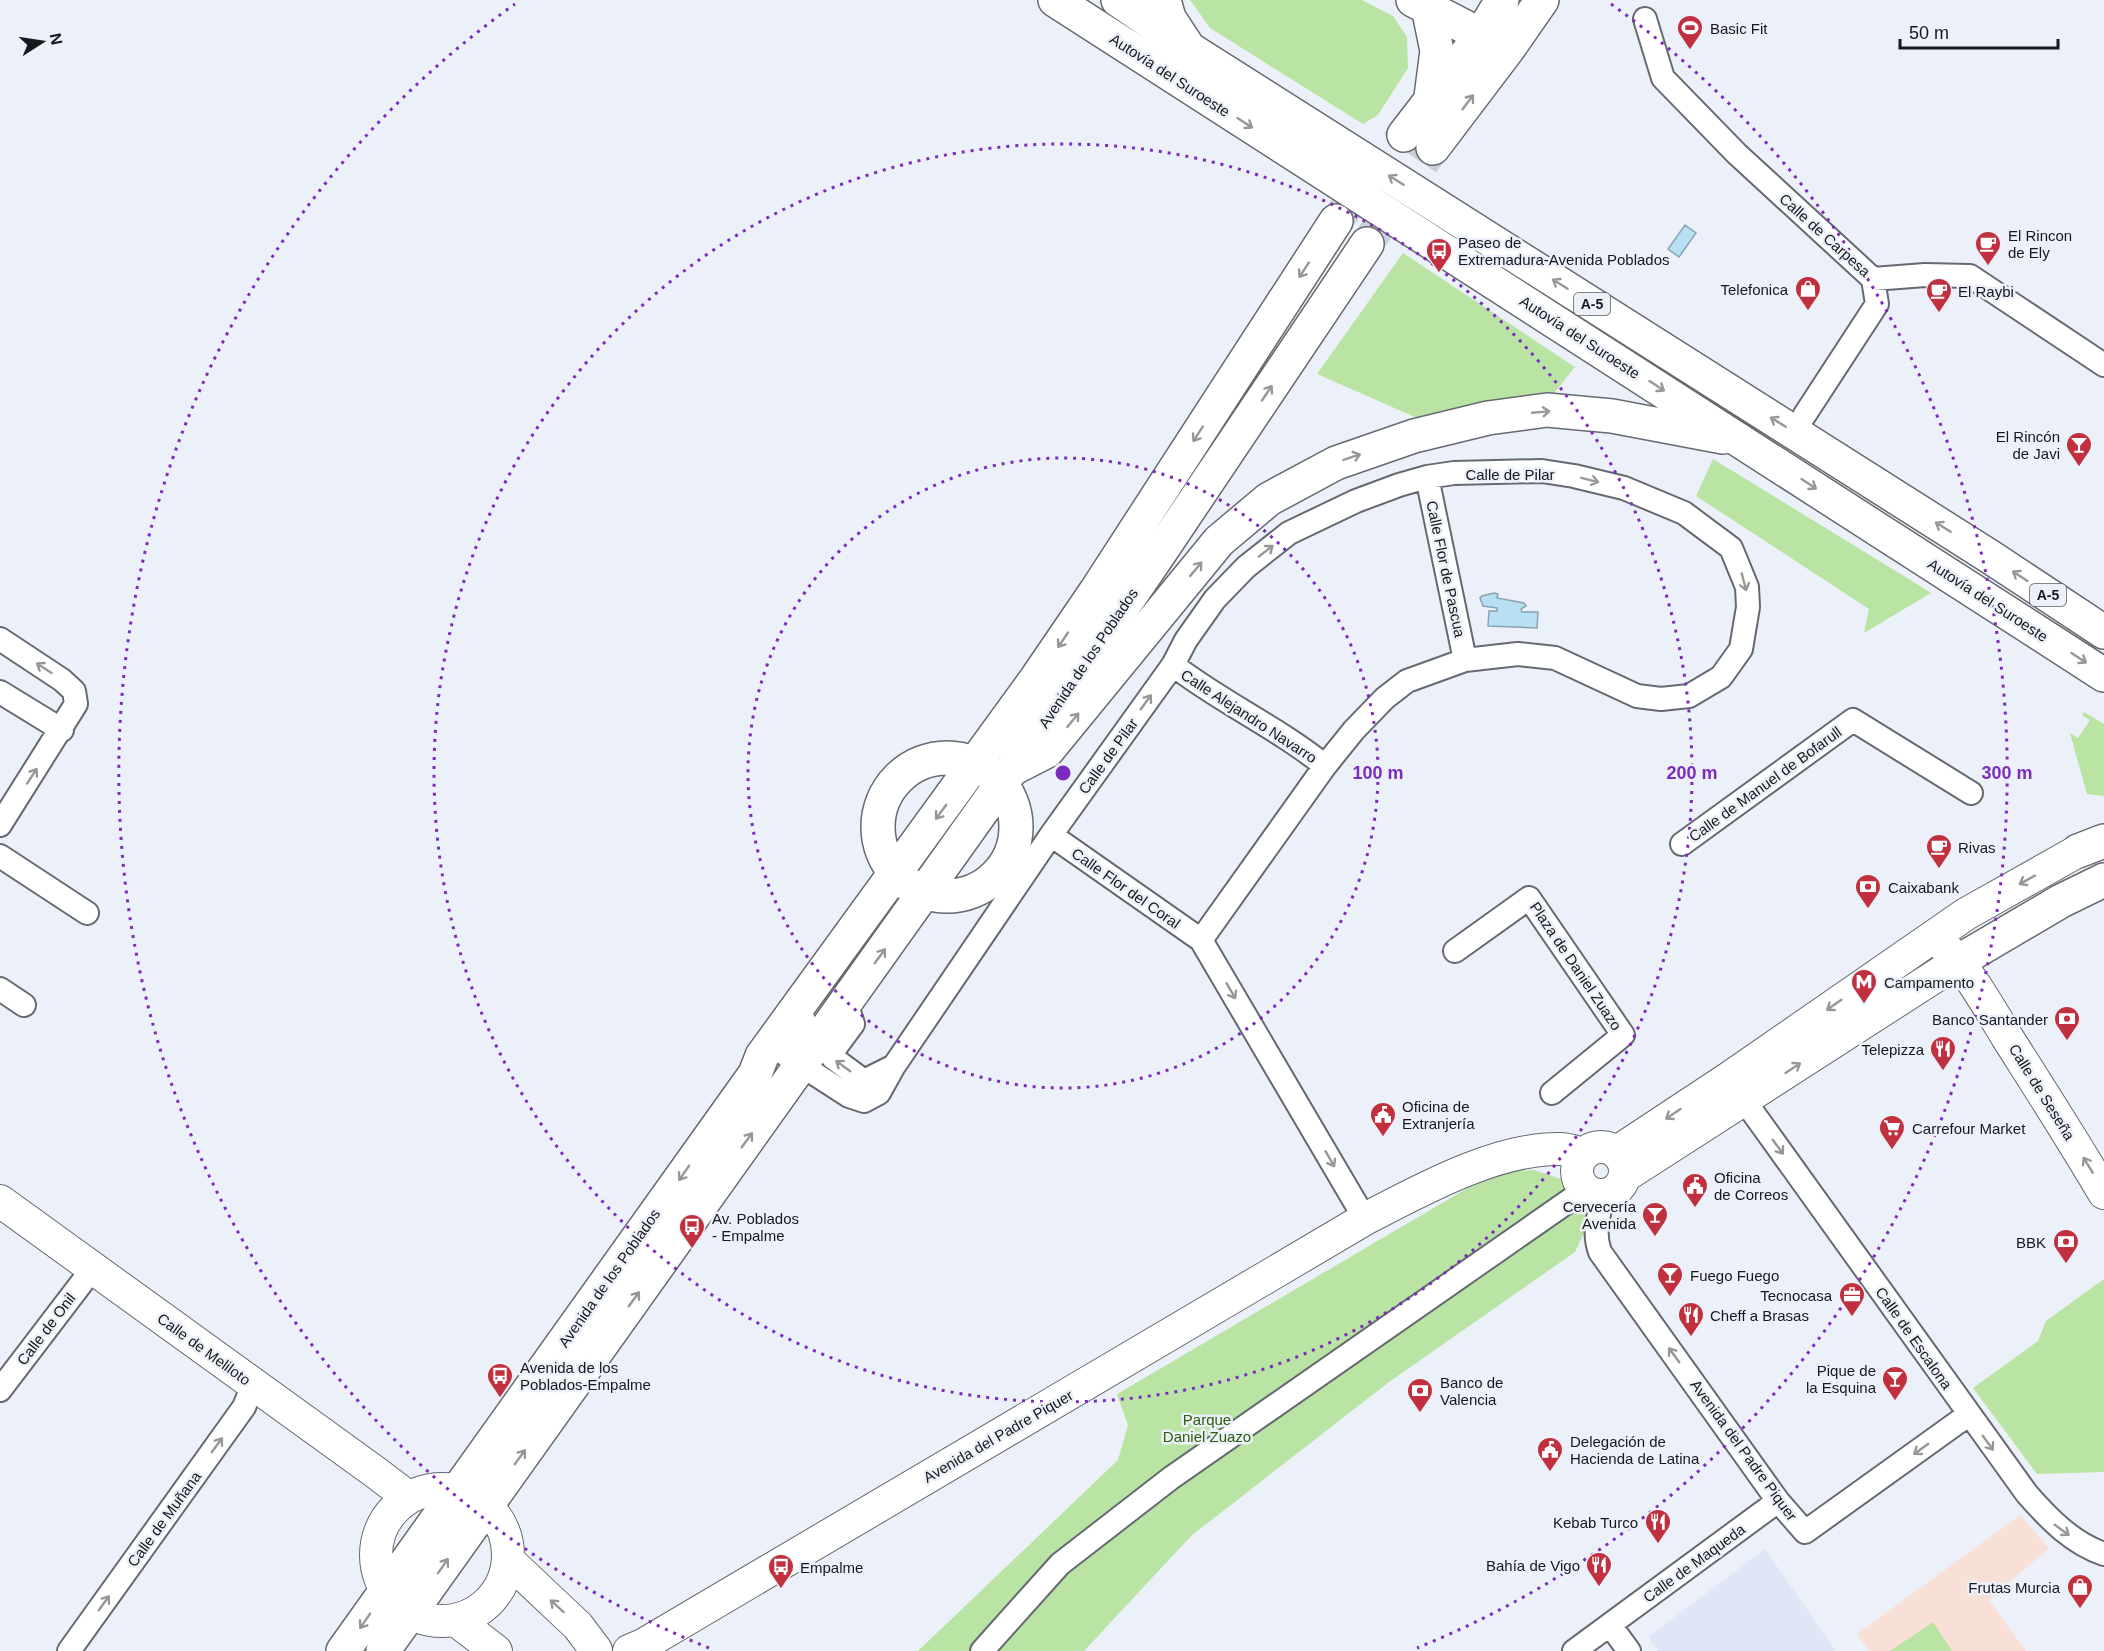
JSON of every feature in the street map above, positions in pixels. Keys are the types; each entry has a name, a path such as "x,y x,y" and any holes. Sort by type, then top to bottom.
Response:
{"main road":[{"name":"Autovía del Suroeste","path":"1055,0 2104,675"},
{"name":"A-5","path":"1118,0 1191,50 1992,558 2104,632"},
{"path":"1164,0 1169,18 1191,50"},
{"path":"1431,99 1498,30 1542,0"},
{"path":"1432,2 1498,30 1418,142 1431,99 1437,51 1432,2"},
{"name":"Avenida de los Poblados","path":"343,1651 755,1074 762,1056 871,904 897,873 976,764 1096,591 1336,221"},
{"name":"Avenida de los Poblados","path":"383,1651 1007,776 1153,563 1366,244"},
{"path":"1007,776 1047,751 1219,541 1269,499 1336,463 1414,436 1488,418 1547,410 1612,416 1742,441"},
{"path":"934,759 957,759 1007,776 1016,822 1014,845 1005,865 990,882 970,893 948,897 924,892 905,883 880,846 878,823 883,801 895,782 913,767 934,759"},
{"path":"1959,961 2061,901 2104,880"}],"street":[{"name":"Calle de Carpesa","path":"1645,19 1663,78 1737,154 1873,279 1925,275 1970,276 2104,365"},
{"path":"1804,416 1877,304 1873,279"},
{"name":"Calle de Pilar","path":"801,1065 849,1096 864,1101 879,1093 894,1066 1051,835 1173,665 1186,640 1215,599 1246,567 1289,533 1356,501 1426,477 1488,471 1542,471 1624,488 1684,513 1731,548 1747,587 1748,608 1741,649 1721,677 1689,696 1661,699 1637,696 1555,658 1518,654 1465,660 1407,681 1385,698 1354,730 1325,766 1202,940"},
{"name":"Calle Flor de Pascua","path":"1426,477 1465,660"},
{"path":"0,639 62,680 74,691 76,704 62,730 0,825"},
{"name":"Calle Alejandro Navarro","path":"1173,665 1305,750 1325,766"},
{"path":"0,692 62,730"},
{"name":"Calle de Manuel de Bofarull","path":"1682,844 1853,720 1971,793"},
{"name":"Calle Flor del Coral","path":"1051,835 1202,940"},
{"path":"1608,1178 1729,1078 1934,935 1966,914 2091,846"},
{"path":"0,856 87,913"},
{"name":"Plaza de Daniel Zuazo","path":"1455,951 1529,898 1549,927 1623,1035 1552,1092"},
{"name":"Avenida de los Poblados","path":"801,1065 787,1056 792,1037 851,952 871,904"},
{"name":"Calle de Seseña","path":"1934,935 1959,961 2104,1193"},
{"path":"1202,940 1365,1219"},
{"path":"982,1651 1060,1564 1152,1493 1608,1178 1744,1100 1959,961"},
{"path":"0,989 24,1005"},
{"name":"Calle de Pilar","path":"846,1003 853,1024 833,1052 833,1058 864,1081 894,1066"},
{"name":"Calle de Escalona","path":"1744,1100 2026,1494 2053,1523 2087,1548 2104,1554"},
{"name":"Avenida del Padre Piquer","path":"629,1651 643,1646 1365,1219 1432,1184 1485,1163 1527,1153 1562,1149 1583,1154 1576,1168 1579,1182 1608,1178 1598,1215 1596,1241 1600,1252 1778,1501 1805,1532 1968,1415"},
{"name":"Calle de Meliloto","path":"0,1201 408,1497"},
{"name":"Calle de Onil","path":"0,1390 93,1268"},
{"name":"Calle de Muñana","path":"69,1651 244,1407 253,1385"},
{"path":"432,1489 458,1490 486,1505 499,1521 507,1540 508,1561 500,1588 482,1609 457,1621 433,1622 410,1614 386,1592 376,1567 377,1540 388,1515 408,1497 432,1489"},
{"name":"Calle de Maqueda","path":"1574,1651 1778,1501"},
{"path":"508,1561 578,1626 589,1651"},
{"path":"457,1621 496,1651"},
{"path":"1610,1625 1629,1651"}],"shaded area":[{"path":"2020,1515 2049,1548 1989,1600 2026,1651 1869,1651 1857,1634"},
{"path":"1765,1549 1836,1651 1658,1651 1648,1637"}],"green space":[{"path":"1190,0 1362,0 1393,16 1407,37 1408,68 1378,115 1363,124 1210,28"},
{"path":"1403,253 1575,367 1543,407 1472,410 1417,418 1317,374"},
{"path":"1713,459 1931,593 1864,633 1869,609 1696,496"},
{"path":"2084,712 2104,724 2104,796 2087,794 2070,733 2078,738 2090,720 2082,715"},
{"name":"Parque Daniel Zuazo","path":"1534,1170 1564,1180 1588,1209 1584,1233 1575,1252 1389,1382 1191,1536 1084,1651 918,1651 1118,1460 1128,1425 1117,1394 1495,1172"},
{"path":"2104,1279 2104,1472 2037,1474 1973,1388 2038,1341 2046,1321"},
{"path":"1933,1622 1952,1651 1890,1651"}],"water":[{"path":"1685,225 1696,233 1679,257 1668,249"},
{"path":"1494,593 1498,594 1497,598 1524,603 1526,606 1521,609 1522,612 1538,612 1537,628 1488,626 1489,611 1497,611 1497,608 1483,606 1480,598"}],"tunnel":[{"path":"1336,221 1404,135"},
{"path":"1367,244 1433,148"}],"place":[{"name":"Basic Fit","path":"1690,51"},
{"name":"El Rincon de Ely","path":"1988,267"},
{"name":"Paseo de Extremadura-Avenida Poblados","path":"1439,274"},
{"name":"Telefonica","path":"1808,312"},
{"name":"El Raybi","path":"1939,314"},
{"name":"El Rincón de Javi","path":"2079,468"},
{"name":"Rivas","path":"1939,870"},
{"name":"Caixabank","path":"1868,910"},
{"name":"Campamento","path":"1864,1005"},
{"name":"Banco Santander","path":"2067,1042"},
{"name":"Telepizza","path":"1943,1072"},
{"name":"Oficina de Extranjería","path":"1383,1138"},
{"name":"Carrefour Market","path":"1892,1151"},
{"name":"Oficina de Correos","path":"1695,1209"},
{"name":"Cervecería Avenida","path":"1655,1238"},
{"name":"Av. Poblados - Empalme","path":"692,1250"},
{"name":"BBK","path":"2066,1265"},
{"name":"Fuego Fuego","path":"1670,1298"},
{"name":"Tecnocasa","path":"1852,1318"},
{"name":"Cheff a Brasas","path":"1691,1338"},
{"name":"Avenida de los Poblados-Empalme","path":"500,1399"},
{"name":"Pique de la Esquina","path":"1895,1402"},
{"name":"Banco de Valencia","path":"1420,1414"},
{"name":"Delegación de Hacienda de Latina","path":"1550,1473"},
{"name":"Kebab Turco","path":"1658,1545"},
{"name":"Bahía de Vigo","path":"1599,1588"},
{"name":"Empalme","path":"781,1590"},
{"name":"Frutas Murcia","path":"2080,1610"}]}
